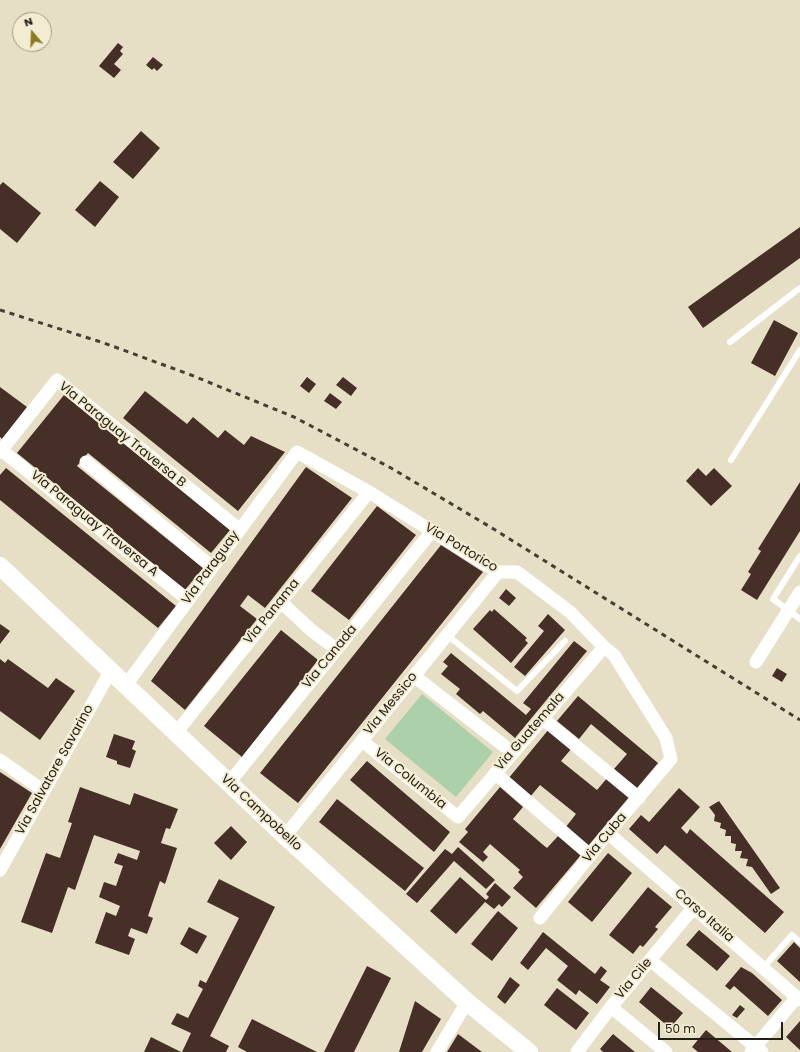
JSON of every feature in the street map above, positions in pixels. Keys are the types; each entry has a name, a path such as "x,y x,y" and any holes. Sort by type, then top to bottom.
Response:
{"main road":[{"name":"Via Campobello","path":"0,566 285,836 467,1002 528,1052"}],"street":[{"name":"Via Paraguay Traversa B","path":"0,450 58,380 240,530"},
{"name":"Via Paraguay Traversa A","path":"0,450 188,600"},
{"name":"Via Paraguay","path":"126,685 297,452"},
{"name":"Via Portorico","path":"297,452 369,492 498,572 517,572 570,612 604,647 614,655 666,738 671,759"},
{"path":"86,462 212,567"},
{"name":"Via Panama","path":"176,733 369,492"},
{"name":"Via Canada","path":"228,783 432,531"},
{"name":"Via Messico","path":"285,836 498,572"},
{"path":"756,662 800,592"},
{"path":"281,602 311,630 336,649"},
{"name":"Via Guatemala","path":"458,818 512,752 604,647"},
{"name":"Via Salvatore Savarino","path":"0,870 111,670"},
{"path":"414,676 512,752"},
{"path":"542,718 639,798"},
{"name":"Via Columbia","path":"362,741 458,818"},
{"name":"Via Cuba","path":"540,918 608,833 671,759"},
{"path":"0,760 44,791"},
{"path":"495,773 590,855"},
{"name":"Corso Italia","path":"608,833 798,998"},
{"name":"Via Cile","path":"577,1052 611,1007 694,907"},
{"path":"650,960 756,1050 798,998"},
{"path":"437,1052 467,1002"},
{"path":"611,1007 666,1052"}],"lane":[{"path":"730,342 800,288"},
{"path":"731,460 800,350"},
{"path":"800,556 773,599 800,619"},
{"path":"447,635 518,691 565,641"},
{"path":"763,968 792,935 800,942"}],"green space":[{"path":"422,694 493,752 456,797 385,739"}],"building":[{"path":"118,43 123,47 120,51 123,54 114,64 121,70 114,78 99,66"},
{"path":"153,57 163,65 157,71 154,68 152,70 146,65"},
{"path":"141,131 160,148 133,179 113,162"},
{"path":"100,181 119,197 95,227 75,210"},
{"path":"3,182 41,213 17,243 0,229 0,185"},
{"path":"800,227 800,258 703,328 688,307"},
{"path":"774,320 798,333 775,376 751,363"},
{"path":"307,377 316,384 309,393 300,386"},
{"path":"343,377 357,388 351,396 336,385"},
{"path":"0,387 27,407 2,439 0,437"},
{"path":"145,391 187,424 193,417 218,438 225,430 244,445 251,436 285,452 238,511 123,418"},
{"path":"330,393 342,402 336,409 324,401"},
{"path":"64,395 230,530 211,553 88,453 77,466 203,568 185,590 17,453"},
{"path":"306,467 352,498 265,608 248,595 240,606 257,619 185,710 151,681"},
{"path":"6,468 176,606 158,628 0,500 0,475"},
{"path":"698,468 706,476 714,468 732,486 711,506 686,481"},
{"path":"800,482 800,531 757,600 741,590 751,574 748,572 761,551 758,549"},
{"path":"377,506 416,535 349,620 311,591"},
{"path":"441,545 483,572 298,803 260,773"},
{"path":"506,589 516,598 509,606 499,598"},
{"path":"494,609 527,638 525,640 528,643 511,663 473,629 490,610 492,612"},
{"path":"548,614 565,630 525,676 514,667 544,631 538,626"},
{"path":"0,624 10,631 0,644"},
{"path":"281,630 318,660 242,757 204,726"},
{"path":"574,641 587,651 515,738 483,711 480,714 456,694 460,689 441,674 448,666 443,662 451,653 526,715 531,709 523,703"},
{"path":"0,659 5,663 8,659 48,688 56,678 75,691 40,740 0,711"},
{"path":"777,668 787,674 782,682 772,676"},
{"path":"578,696 658,763 637,788 614,769 627,754 591,724 579,739 557,721"},
{"path":"549,729 572,748 561,761 597,790 608,777 630,796 588,846 565,828 576,814 540,785 530,797 508,779"},
{"path":"114,734 135,741 132,749 136,751 130,768 117,764 117,761 106,757"},
{"path":"367,761 450,832 434,852 350,780"},
{"path":"0,772 32,793 0,849"},
{"path":"80,787 130,805 134,793 178,809 170,829 166,828 161,843 177,848 165,884 160,881 148,916 153,918 147,934 131,928 128,936 135,939 129,955 95,943 106,912 116,916 120,906 99,897 104,882 116,886 123,866 114,863 118,853 137,860 140,851 94,835 75,890 68,887 52,933 21,922 46,853 60,858 72,823 68,822"},
{"path":"500,787 523,807 513,819 542,844 547,848 558,836 581,855 536,908 513,888 523,877 518,872 520,870 490,844 483,852 488,857 483,862 459,842 468,832 465,829"},
{"path":"679,788 700,807 681,828 687,834 690,829 784,912 765,933 665,845 657,854 629,829 641,815 649,822"},
{"path":"337,799 424,868 405,891 319,822"},
{"path":"719,801 780,888 771,894 752,867 746,866 748,859 740,858 742,851 735,851 736,844 731,843 731,836 725,836 726,830 720,828 721,823 714,821 715,815 709,807"},
{"path":"231,826 247,842 231,860 214,843"},
{"path":"458,847 495,880 486,889 454,861 417,903 406,894 445,849 452,854"},
{"path":"608,853 632,873 592,922 568,902"},
{"path":"460,877 486,900 489,897 486,894 495,883 511,897 502,907 499,904 494,909 485,902 456,934 430,911"},
{"path":"219,879 275,907 210,1036 229,1046 226,1052 182,1052 191,1033 171,1024 177,1013 188,1018 203,989 198,986 200,980 206,983 239,918 207,902"},
{"path":"648,887 672,907 655,927 658,929 643,947 640,945 633,954 609,935"},
{"path":"498,911 518,928 492,961 471,944"},
{"path":"189,927 207,936 197,954 180,944"},
{"path":"699,930 730,956 717,971 686,945"},
{"path":"543,932 595,974 601,966 607,971 600,980 610,987 597,1004 579,990 576,995 557,980 568,966 546,948 528,970 520,963"},
{"path":"794,942 800,948 800,982 777,961"},
{"path":"367,966 391,978 354,1052 324,1052"},
{"path":"741,967 752,973 782,1000 768,1016 734,986 730,990 725,986"},
{"path":"510,977 520,985 505,1004 497,997"},
{"path":"651,987 683,1013 670,1028 639,1002"},
{"path":"557,988 589,1013 576,1030 544,1005"},
{"path":"415,1001 441,1019 422,1052 399,1052"},
{"path":"740,1005 745,1009 737,1018 732,1015"},
{"path":"252,1019 317,1052 247,1052 238,1047"},
{"path":"800,1021 800,1050 786,1037"},
{"path":"706,1030 732,1052 698,1052 692,1047"},
{"path":"458,1034 482,1052 447,1052"},
{"path":"613,1034 635,1052 603,1052 600,1049"},
{"path":"151,1037 181,1052 144,1052"}],"railway":[{"path":"0,310 104,343 191,375 294,417 391,468 492,528 800,720"}]}
